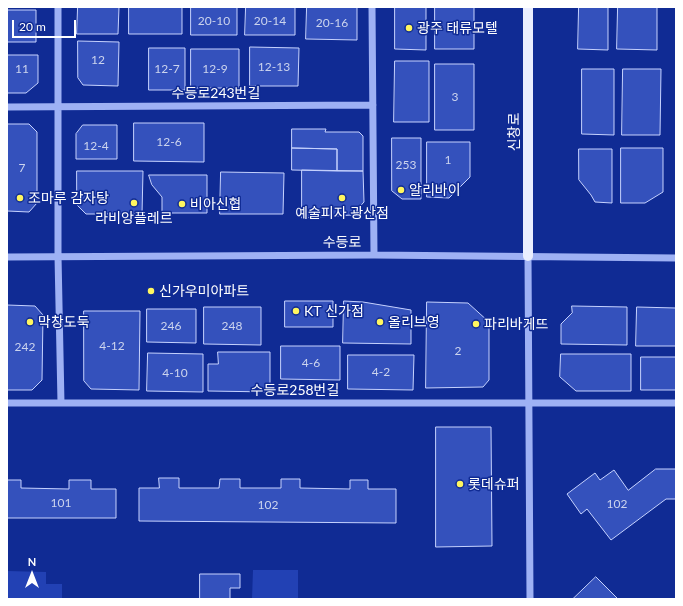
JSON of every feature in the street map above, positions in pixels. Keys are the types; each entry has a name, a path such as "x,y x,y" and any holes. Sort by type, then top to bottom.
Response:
{"main road":[{"name":"신창로","path":"528,7 528,256"}],"street":[{"path":"58,7 58,256 61,403"},
{"path":"372,7 374,256"},
{"name":"수등로243번길","path":"7,107 372,106"},
{"path":"528,256 530,599"},
{"name":"수등로","path":"7,257 528,256 676,258"},
{"name":"수등로258번길","path":"7,403 676,403"}],"shaded area":[{"path":"253,570 298,570 298,599 252,599"},
{"path":"7,571 46,572 46,584 62,584 62,599 7,599"}],"building":[{"path":"78,7 119,7 118,34 77,34"},
{"path":"129,7 182,7 182,34 129,34"},
{"path":"191,7 237,7 237,35 191,35"},
{"path":"246,7 295,7 295,35 245,35"},
{"path":"307,7 357,7 357,40 306,39"},
{"path":"395,7 426,7 426,50 395,49"},
{"path":"435,7 474,7 474,49 435,49"},
{"path":"579,7 608,7 608,50 578,49"},
{"path":"618,7 657,7 657,50 617,49"},
{"path":"7,10 36,10 36,42 7,42"},
{"path":"78,41 119,42 118,86 83,85 78,78"},
{"path":"250,47 299,48 298,86 250,86"},
{"path":"149,48 185,48 185,90 149,90"},
{"path":"191,49 239,49 239,88 191,88"},
{"path":"7,55 38,55 38,83 26,93 7,93"},
{"path":"395,61 429,61 429,122 394,122"},
{"path":"435,64 474,64 474,130 435,130"},
{"path":"582,69 614,69 614,135 582,134"},
{"path":"623,69 661,69 660,135 622,135"},
{"path":"134,123 204,123 204,162 134,161"},
{"path":"7,124 29,124 37,132 37,203 29,212 7,211"},
{"path":"83,125 117,125 117,159 76,159 76,134"},
{"path":"292,129 326,129 325,132 359,132 363,136 363,171 337,171 337,149 292,148"},
{"path":"392,138 421,138 421,199 402,199 392,191"},
{"path":"427,142 470,142 470,177 449,198 427,197"},
{"path":"292,148 337,149 337,171 292,170"},
{"path":"621,148 663,148 663,192 645,203 621,203"},
{"path":"579,149 612,149 612,203 595,202 579,180"},
{"path":"302,170 363,171 364,202 352,215 302,218"},
{"path":"77,171 143,171 142,214 86,214 77,205"},
{"path":"221,172 284,173 283,214 220,214"},
{"path":"149,175 207,175 207,213 162,213 162,197 152,185"},
{"path":"285,301 333,301 333,327 285,327"},
{"path":"344,301 363,302 411,310 411,344 343,343"},
{"path":"427,302 468,303 489,322 489,380 483,387 426,388"},
{"path":"7,305 35,306 43,315 42,380 32,390 7,390"},
{"path":"572,306 627,307 627,345 561,344 561,324 572,313"},
{"path":"204,307 261,307 261,345 204,344"},
{"path":"637,307 676,308 676,346 636,346"},
{"path":"147,309 196,309 196,343 147,342"},
{"path":"84,311 140,311 139,390 91,389 84,381"},
{"path":"281,346 340,346 340,380 281,379"},
{"path":"218,352 270,352 270,392 208,391 208,364 218,364"},
{"path":"148,353 203,354 203,392 147,391"},
{"path":"561,354 631,354 631,391 576,391 560,377"},
{"path":"348,355 414,355 413,390 348,389"},
{"path":"641,357 676,357 676,390 641,390"},
{"path":"436,427 491,427 492,546 436,547"},
{"path":"656,469 676,469 676,499 666,499 611,540 587,509 581,514 567,494 595,473 600,480 614,470 628,490"},
{"path":"159,478 179,478 179,488 219,488 220,479 240,479 240,488 281,488 281,479 300,479 300,488 350,489 350,480 368,480 368,489 396,489 396,523 139,521 139,488 159,488"},
{"path":"7,480 21,480 21,488 69,489 69,480 91,480 91,489 116,489 116,518 7,518"},
{"path":"200,574 240,574 240,588 230,588 230,599 200,599"},
{"path":"596,577 618,599 573,599"}],"place":[{"name":"광주 태류모텔","path":"409,28"},
{"name":"알리바이","path":"401,190"},
{"name":"조마루 감자탕","path":"20,198"},
{"name":"예술피자 광산점","path":"342,198"},
{"name":"라비앙플레르","path":"134,203"},
{"name":"비아신협","path":"182,204"},
{"name":"신가우미아파트","path":"151,291"},
{"name":"KT 신가점","path":"296,311"},
{"name":"막창도둑","path":"30,322"},
{"name":"올리브영","path":"380,322"},
{"name":"파리바게뜨","path":"476,324"},
{"name":"롯데슈퍼","path":"460,484"}]}
